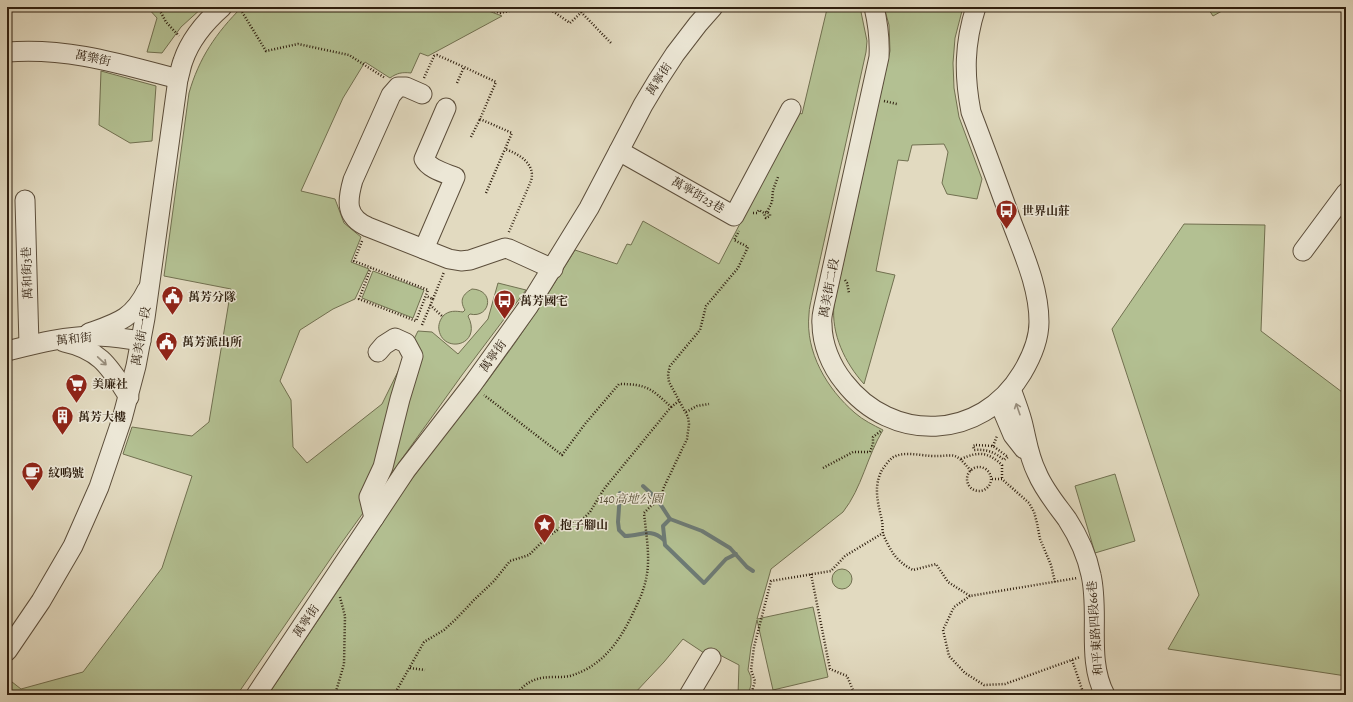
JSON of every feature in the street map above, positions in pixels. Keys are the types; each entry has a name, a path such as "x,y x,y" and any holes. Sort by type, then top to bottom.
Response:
{"street":[{"name":"萬美街一段","path":"7,651 41,601 73,546 99,487 110,455 129,397 141,341 178,79 183,60 189,46 222,7"},
{"name":"萬寧街","path":"256,695 410,465 472,385 528,308 589,208 643,105 658,80 675,54 713,7"},
{"name":"萬美街二段","path":"874,7 880,42 879,57 824,306 822,324 826,348 838,376 863,403 878,413 896,421 912,425 930,426 964,421 979,415 1005,395 1029,361 1037,340 1039,324 1039,307 1024,255 971,112 966,86 966,61 968,37 976,7"},
{"name":"萬樂街","path":"7,52 51,51 82,55 178,79"},
{"path":"409,89 391,95 353,180 348,204 350,213 355,220 368,227 449,259 461,261 470,260 501,249 509,249 553,269"},
{"path":"424,249 455,177 431,166 426,163 424,159 446,108"},
{"name":"萬寧街23巷","path":"619,151 734,216 791,108"},
{"path":"1304,251 1346,194"},
{"name":"萬和街3巷","path":"25,200 29,345"},
{"path":"76,337 114,324 129,316 143,299 150,283"},
{"name":"萬和街","path":"7,352 29,345 76,337 94,336 141,341"},
{"path":"374,518 369,496 383,467 412,356 406,343 395,338 384,345 378,352"},
{"path":"55,340 77,345 91,351 112,371 129,397"},
{"name":"和平東路四段66巷","path":"1005,395 1013,435 1029,456 1041,481 1068,521 1086,556 1092,576 1095,604 1095,652 1097,675 1105,695"},
{"path":"689,695 711,658"}],"path":[{"path":"158,7 166,22 189,46"},
{"path":"239,7 266,51 298,44 349,55 409,89 409,79 417,82 423,79 434,56 437,55 496,82 471,137"},
{"path":"482,7 500,13 518,9 541,7 554,12 570,23 587,7"},
{"path":"581,12 611,43"},
{"path":"457,82 464,67"},
{"path":"480,119 512,133 486,194"},
{"path":"501,249 532,177 532,171 527,162 514,152 505,149"},
{"path":"739,207 757,214 759,210 766,212 772,202 773,190 778,177"},
{"path":"516,695 529,682 543,677 568,677 590,668 614,646 624,632 642,596 647,574 648,558 644,514 651,506 660,500 687,439 689,424 686,412 669,382 668,374 670,366 700,330 706,306 738,268 748,247 734,240 742,226"},
{"path":"368,227 354,262 371,268 428,290 416,321 359,299 371,268"},
{"path":"422,324 449,259"},
{"path":"426,296 433,299"},
{"path":"430,305 442,316"},
{"path":"472,385 562,456 585,424 619,384 638,384 655,392 670,406"},
{"path":"394,695 424,642 444,630 457,618 494,581 510,561 529,555 546,538 563,526 583,519 590,512 604,489 670,406 679,401"},
{"path":"686,412 697,406 709,404"},
{"path":"823,468 853,452 870,452 873,444 872,437 896,421"},
{"path":"992,446 996,438"},
{"path":"973,446 992,446 1008,457 1004,460 990,451 974,450 973,446"},
{"path":"989,455 990,451"},
{"path":"970,471 961,459 955,455 899,455 892,458 885,465 880,475 877,487 877,502 883,523 883,533 896,557 904,565 913,570 936,564 948,582 970,596"},
{"path":"961,459 970,455 989,455 1002,465 1002,479"},
{"path":"979,467 990,473 992,478 991,484 988,488 978,492 972,490 967,483 968,474 970,471 979,467"},
{"path":"992,478 1002,479 1024,498 1034,512 1040,540 1051,565 1055,582"},
{"path":"565,518 569,524"},
{"path":"751,695 755,681 751,670 754,647 769,580 831,571 845,556 883,533"},
{"path":"811,574 830,669 846,676 855,695"},
{"path":"1092,576 970,596 954,607 943,630 949,656 965,673 984,685 1005,684 1095,652"},
{"path":"329,586 340,597 345,616 344,664 335,695"},
{"path":"1072,660 1084,695"},
{"path":"410,668 426,670"},
{"path":"752,691 766,695"}],"green space":[{"path":"147,7 203,7 181,27 162,53 147,52 157,18"},
{"path":"242,7 478,7 502,16 428,56 420,53 411,73 400,73 390,78 365,62 343,98 301,191 335,199 344,223 361,237 351,262 369,269 355,299 333,309 300,330 280,381 291,400 293,447 307,463 382,404 418,331 432,332 458,354 488,319 498,283 526,290 462,375 340,545 237,695 7,695 7,678 21,689 83,672 162,568 192,476 123,454 132,427 192,436 209,422 231,289 164,276 189,93 203,57 216,36"},
{"name":"140高地公園","path":"825,7 860,7 867,41 866,52 810,307 809,328 814,356 835,393 858,416 883,430 877,440 855,493 843,512 771,569 757,619 813,607 828,677 773,690 757,620 748,670 751,677 751,685 748,695 738,695 739,665 714,652 710,657 683,639 633,695 268,695 399,497 432,451 486,383 515,343 575,250 617,264 627,244 631,245 643,221 719,264 798,112 802,114 827,9"},
{"path":"884,7 963,7 955,38 953,63 954,88 959,117 982,179 977,199 947,194 942,183 948,152 944,144 912,145 908,161 898,160 876,271 895,275 864,384 851,367 841,348 835,327 834,305 890,51 889,25"},
{"path":"1207,7 1229,7 1213,16"},
{"path":"101,71 156,86 152,141 130,143 99,125"},
{"path":"1184,224 1265,225 1261,331 1346,395 1346,676 1168,649 1199,595 1112,329"},
{"path":"373,271 424,290 413,318 362,298"},
{"path":"472,289 485,294 488,304 486,309 477,314 470,314 468,316 471,326 470,334 466,340 461,343 454,344 447,342 442,338 439,330 440,321 443,316 450,312 463,312 465,310 462,300 464,295"},
{"path":"1115,474 1135,541 1095,553 1075,486"},
{"path":"842,569 849,572 852,579 849,586 842,589 835,586 832,579 835,572"}],"waterway":[{"path":"643,486 657,499 670,519"},
{"path":"620,493 618,522 619,530 625,536 650,533 659,536 664,540"},
{"path":"736,554 726,559 704,583 665,545 663,526 670,519 702,531 730,548 747,567 753,571"}],"place":[{"name":"世界山莊","path":"1006,230"},
{"name":"萬芳分隊","path":"172,316"},
{"name":"萬芳國宅","path":"504,320"},
{"name":"萬芳派出所","path":"166,362"},
{"name":"美廉社","path":"76,404"},
{"name":"萬芳大樓","path":"63,436"},
{"name":"紋鳴號","path":"33,492"},
{"name":"抱子腳山","path":"544,544"}]}
